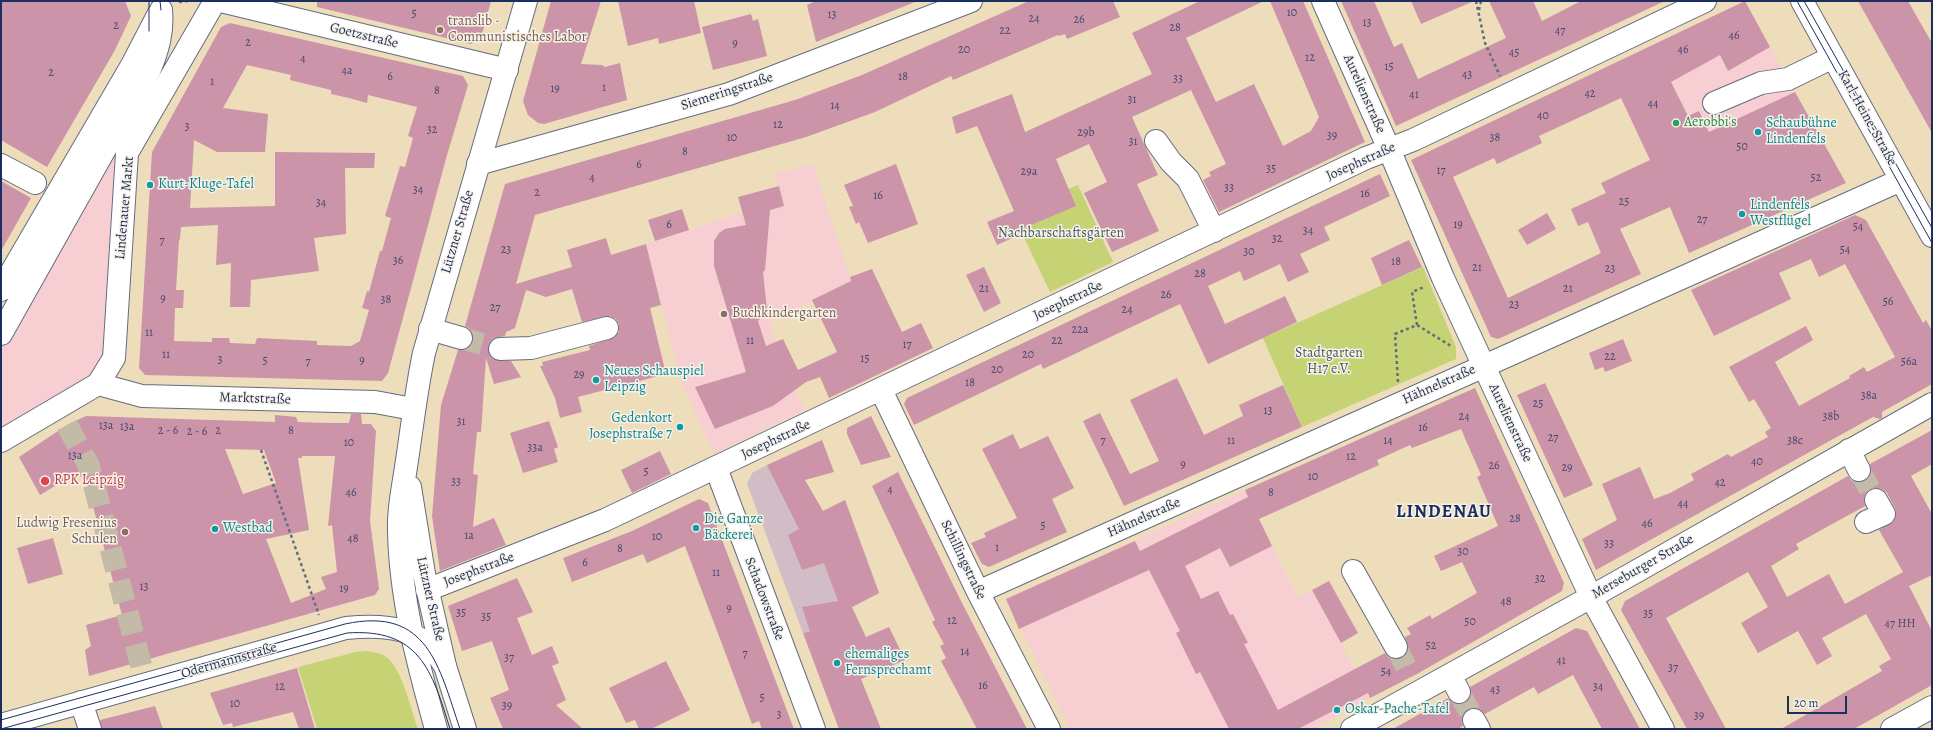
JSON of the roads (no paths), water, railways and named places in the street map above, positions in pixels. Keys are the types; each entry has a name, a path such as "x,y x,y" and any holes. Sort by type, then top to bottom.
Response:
{"street":[{"name":"Lindenauer Markt","path":"1,441 61,417 98,384 114,358 127,153 215,1"},
{"name":"Goetzstraße","path":"220,1 507,70"},
{"name":"Lützner Straße","path":"436,729 411,634 401,570 399,507 413,409 430,329 526,1"},
{"name":"Siemeringstraße","path":"478,164 729,94 970,1"},
{"name":"Aurelienstraße","path":"1323,1 1389,149 1443,278 1483,366 1591,597 1663,729"},
{"name":"Josephstraße","path":"427,590 605,520 1366,158 1389,149 1705,1"},
{"name":"Karl-Heine-Straße","path":"1806,2 1833,58 1932,236"},
{"path":"1,290 156,22"},
{"path":"1,311 138,67 156,22"},
{"path":"1,334 150,69 156,22"},
{"path":"1714,103 1761,83 1788,79 1833,58"},
{"path":"1156,141 1171,162 1188,179 1214,231"},
{"path":"1,165 35,183"},
{"name":"Hähnelstraße","path":"978,592 1405,400 1901,180"},
{"path":"500,349 531,348 608,328"},
{"path":"430,329 461,338"},
{"name":"Marktstraße","path":"98,384 142,396 375,402 413,409"},
{"name":"Schillingstraße","path":"881,390 978,592 1049,729"},
{"name":"Merseburger Straße","path":"1352,729 1415,684 1455,684 1591,597 1932,404"},
{"path":"1849,450 1859,470"},
{"name":"Lützner Straße","path":"406,466 427,590 445,666 465,729"},
{"name":"Schadowstraße","path":"716,468 814,729"},
{"path":"1866,522 1884,514 1876,500"},
{"path":"1353,570 1396,647"},
{"name":"Odermannstraße","path":"1,724 346,628 384,626 411,634 431,648 445,666"},
{"path":"81,702 90,729"},
{"path":"1892,729 1932,707"}],"tunnel":[{"path":"461,338 500,349"},
{"path":"67,425 89,466 146,684"},
{"path":"1859,470 1876,500"},
{"path":"1396,647 1411,677"},
{"path":"1459,692 1474,720"}],"tram line":[{"path":"149,1 149,31"},
{"path":"160,1 161,10"},
{"path":"1797,1 1932,243"},
{"path":"1804,1 1932,228"},
{"path":"1,720 345,624 373,621 395,624 412,633 426,646 445,684 460,729"},
{"path":"1,729 347,633 371,633 391,638 406,646 419,657 436,688 450,729"}],"place":[{"name":"translib - Communistisches Labor","path":"440,30"},
{"name":"Aerobbi's","path":"1676,123"},
{"name":"Schaubühne Lindenfels","path":"1758,132"},
{"name":"Kurt-Kluge-Tafel","path":"150,185"},
{"name":"Lindenfels Westflügel","path":"1742,214"},
{"name":"Buchkindergarten","path":"724,314"},
{"name":"Neues Schauspiel Leipzig","path":"596,380"},
{"name":"Gedenkort Josephstraße 7","path":"680,427"},
{"name":"RPK Leipzig","path":"45,481"},
{"name":"Die Ganze Bäckerei","path":"696,528"},
{"name":"Westbad","path":"215,529"},
{"name":"Ludwig Fresenius Schulen","path":"125,532"},
{"name":"ehemaliges Fernsprechamt","path":"837,663"},
{"name":"Oskar-Pache-Tafel","path":"1337,710"}],"district":[{"name":"LINDENAU","path":"1444,513"}],"park label":[{"name":"Nachbarschaftsgärten","path":"1061,234"},
{"name":"Stadtgarten H17 e.V.","path":"1329,362"}]}
